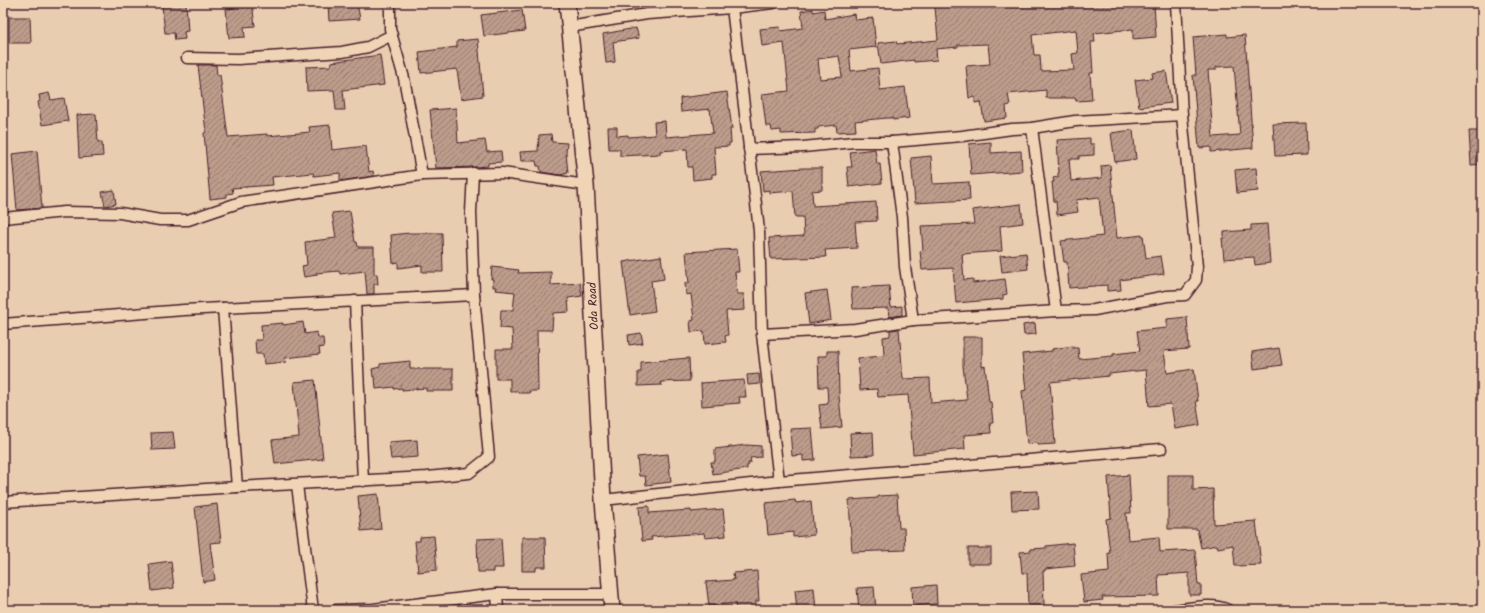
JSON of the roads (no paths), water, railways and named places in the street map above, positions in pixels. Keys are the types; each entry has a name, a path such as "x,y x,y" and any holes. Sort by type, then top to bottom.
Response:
{"street":[{"path":"390,3 389,16 392,35 404,78 422,175"},
{"name":"Oda Road","path":"566,3 586,185 603,500 612,610"},
{"path":"569,27 647,14 732,8 773,3"},
{"path":"762,334 855,328 914,320 1056,310 1094,310 1167,296 1185,295 1196,280 1196,267 1182,115 1176,3"},
{"path":"732,8 758,231 762,334 778,481"},
{"path":"187,58 238,59 342,52 368,47 392,35"},
{"path":"749,149 809,147 854,142 892,142 1032,128 1075,121 1182,115"},
{"path":"1032,128 1056,310"},
{"path":"892,142 902,217 905,267 914,320"},
{"path":"3,217 65,212 120,212 160,220 188,220 241,202 422,175 502,172 586,185"},
{"path":"3,502 237,487 363,481 469,473 489,457 474,295 470,212 473,173"},
{"path":"3,324 223,308 474,295"},
{"path":"355,301 363,481"},
{"path":"223,308 237,487"},
{"path":"603,500 778,481 1161,449"},
{"path":"297,485 313,610"},
{"path":"336,610 373,610 497,594 610,594"},
{"path":"497,594 498,610"},
{"path":"1174,610 1209,606 1222,607 1228,610"}]}
